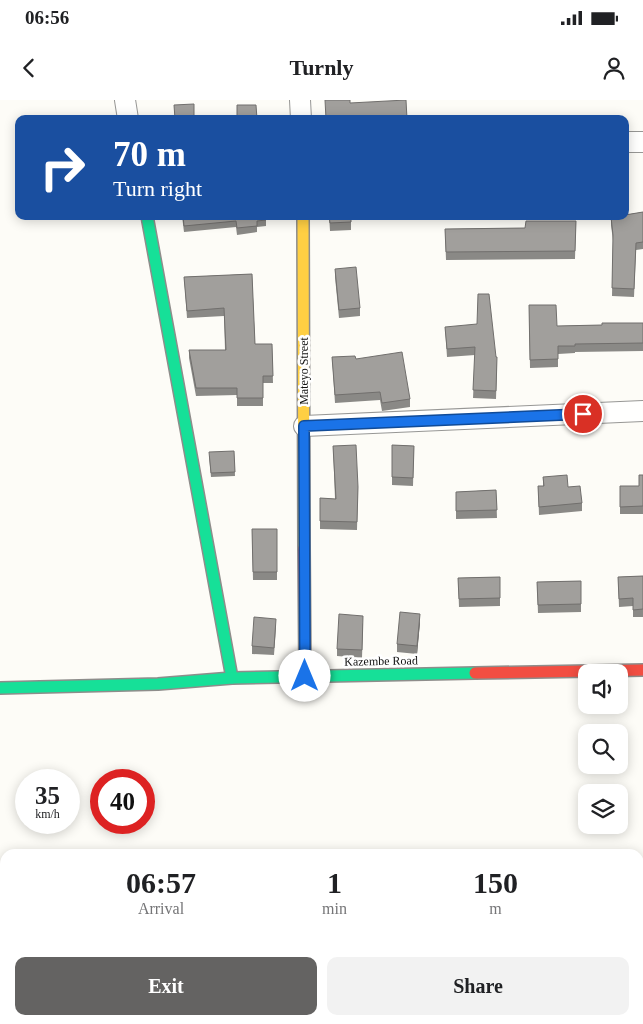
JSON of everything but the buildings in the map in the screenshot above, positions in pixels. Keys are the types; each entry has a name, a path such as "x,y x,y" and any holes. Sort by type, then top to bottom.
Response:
{"street":[{"path":"125,100 127,115"},
{"path":"300,100 302,115"},
{"path":"629,142 643,142"},
{"path":"148,220 232,678"},
{"name":"Mateyo Street","path":"304,220 305,676"},
{"path":"304,426 643,412"},
{"name":"Kazembe Road","path":"0,688 158,684 232,678 643,670"}],"traffic: fast":[{"path":"148,220 232,678"},
{"path":"0,688 158,684 232,678 475,673"}],"traffic: slow":[{"path":"303,220 304,548"}],"traffic: jam":[{"path":"304,548 305,676"},
{"path":"475,673 643,670"}],"route":[{"path":"305,676 304,426 583,414"}]}
